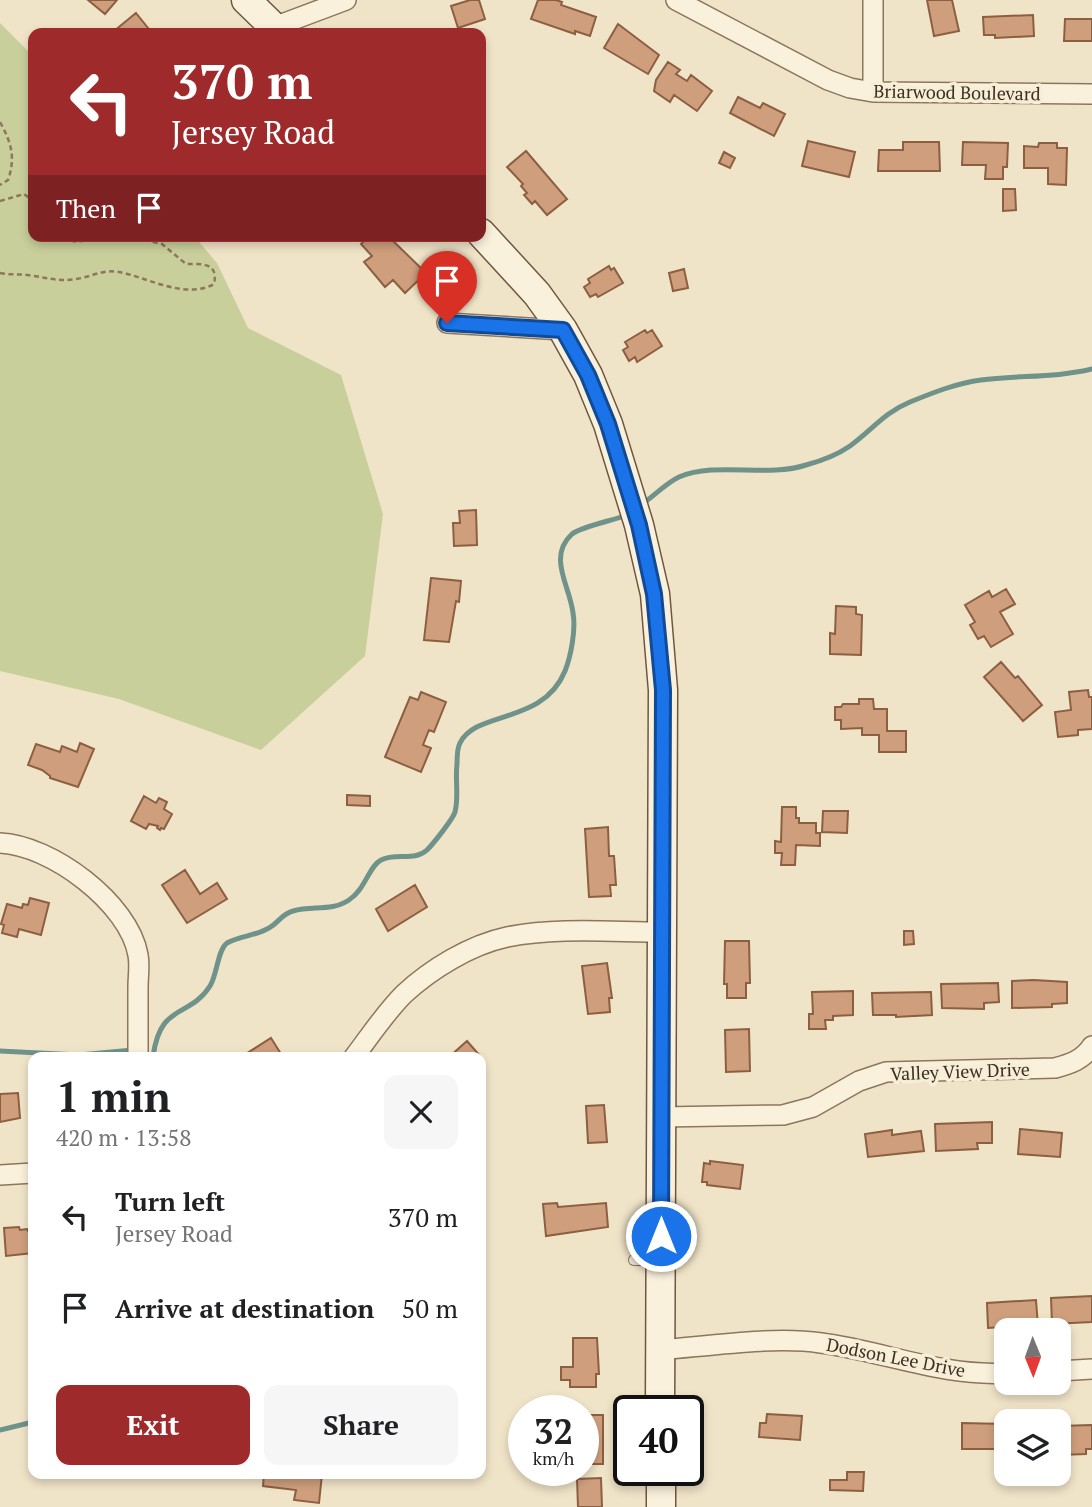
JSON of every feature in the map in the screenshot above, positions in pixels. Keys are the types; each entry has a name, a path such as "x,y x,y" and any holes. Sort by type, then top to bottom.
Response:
{"street":[{"path":"246,0 275,28"},
{"path":"282,28 346,0"},
{"name":"Briarwood Boulevard","path":"676,0 828,80 850,88 873,92 1092,94"},
{"path":"873,0 873,92"},
{"path":"486,238 537,294 563,330 588,375 608,424 639,525 654,594 663,690 661,1117 647,1260 660,1350 660,1395"},
{"path":"447,323 563,330"},
{"path":"0,843 9,843 48,856 83,877 117,913 132,937 138,955 138,1052"},
{"path":"358,1052 385,1015 406,993 441,965 482,946 506,937 559,932 662,932"},
{"name":"Valley View Drive","path":"661,1117 783,1115 813,1107 859,1082 886,1072 1055,1068 1073,1063 1092,1046"},
{"path":"0,1175 28,1173"},
{"name":"Dodson Lee Drive","path":"660,1350 817,1342 861,1349 941,1370 994,1372"},
{"path":"1071,1370 1092,1369"},
{"path":"661,1486 661,1507"}],"path":[{"path":"0,122 12,145 14,158 8,180 0,185"},
{"path":"0,201 23,194 28,198"},
{"path":"0,273 75,280 108,270 155,284 196,289 214,284 212,269 200,262 186,264 162,244 154,242"}],"green space":[{"path":"0,23 28,51 28,242 199,242 217,263 248,328 341,375 383,514 365,656 261,750 119,699 0,671"}],"building":[{"path":"88,0 117,0 105,14"},
{"path":"479,0 485,19 458,28 451,6"},
{"path":"538,0 556,0 562,2 561,5 596,17 590,36 575,31 575,34 531,19"},
{"path":"927,0 952,0 959,31 934,36"},
{"path":"136,13 148,28 118,28"},
{"path":"1033,15 1034,36 995,38 995,35 984,35 983,17"},
{"path":"1065,19 1092,19 1092,41 1064,41"},
{"path":"618,24 659,55 648,74 604,48"},
{"path":"668,62 680,70 676,74 687,81 691,75 712,91 697,111 674,95 670,102 654,91 656,80"},
{"path":"738,97 760,108 763,103 785,114 774,136 730,113"},
{"path":"808,141 855,152 849,177 802,166"},
{"path":"903,142 939,142 940,171 878,171 879,150 903,150"},
{"path":"963,142 1008,143 1007,167 1003,167 1003,179 985,179 986,165 962,165"},
{"path":"1039,143 1057,143 1057,148 1067,148 1066,185 1048,184 1048,168 1024,168 1024,146 1038,147"},
{"path":"526,151 567,199 547,215 535,201 532,204 524,195 527,193 521,186 523,184 507,167"},
{"path":"724,152 735,158 730,168 719,163"},
{"path":"1003,189 1015,189 1016,210 1003,211"},
{"path":"394,242 426,273 405,293 393,280 385,287 364,262 372,256 361,244"},
{"path":"609,266 611,270 614,268 623,283 598,297 596,294 590,297 584,287 590,283 588,279"},
{"path":"684,269 688,288 673,291 669,273"},
{"path":"645,330 647,333 652,330 662,346 637,362 635,357 629,361 623,350 628,347 625,342"},
{"path":"476,510 477,545 454,546 453,523 460,523 459,511"},
{"path":"431,578 461,581 449,642 424,640"},
{"path":"1006,589 1015,604 1000,612 1013,634 991,647 984,636 978,639 970,625 975,622 965,605 989,591 992,597"},
{"path":"836,606 856,607 856,614 862,615 861,655 830,654 830,633 835,634"},
{"path":"1001,662 1015,678 1018,676 1042,705 1023,721 984,677"},
{"path":"1088,690 1089,697 1092,697 1092,729 1078,730 1078,735 1058,737 1055,712 1071,710 1069,692"},
{"path":"421,692 446,702 434,732 429,730 423,745 431,748 421,772 385,757 410,697 418,700"},
{"path":"859,699 873,699 874,709 887,709 887,731 906,731 906,752 879,752 879,735 862,735 862,728 841,729 841,720 835,720 835,707 859,704"},
{"path":"80,743 94,749 78,787 50,778 42,770 28,765 36,744 60,752 62,746 77,752"},
{"path":"347,795 370,796 370,806 347,805"},
{"path":"144,796 156,803 159,798 167,802 164,809 172,814 164,829 160,830 158,826 149,824 146,829 131,821"},
{"path":"782,807 796,807 799,823 816,823 816,833 820,833 820,846 796,845 795,865 781,865 782,853 775,853 775,841 781,842"},
{"path":"823,811 848,811 847,833 822,832"},
{"path":"608,827 609,856 614,856 616,885 610,885 611,896 589,897 585,829"},
{"path":"185,870 200,894 217,883 227,899 187,923 162,885"},
{"path":"415,885 427,907 388,931 376,909"},
{"path":"30,898 49,903 41,935 19,929 17,937 2,933 4,925 1,924 7,904 22,908 23,904 28,905"},
{"path":"904,931 913,931 914,944 904,945"},
{"path":"725,941 749,941 750,983 746,983 746,998 727,998 727,984 724,984"},
{"path":"607,963 612,998 609,998 610,1012 588,1014 582,966"},
{"path":"1012,981 1067,982 1067,1003 1052,1004 1052,1007 1012,1008"},
{"path":"998,983 999,1002 984,1003 984,1009 942,1008 941,984"},
{"path":"853,991 853,1015 833,1016 833,1020 825,1020 826,1029 809,1029 809,1014 813,1014 812,992"},
{"path":"931,992 932,1015 873,1015 872,993"},
{"path":"749,1029 750,1071 726,1072 725,1030"},
{"path":"271,1038 280,1052 249,1052"},
{"path":"467,1041 477,1052 455,1052"},
{"path":"18,1093 20,1118 0,1122 0,1094"},
{"path":"604,1105 607,1142 588,1143 586,1106"},
{"path":"992,1122 992,1143 977,1143 978,1149 936,1151 935,1124"},
{"path":"1020,1129 1062,1133 1060,1157 1018,1154"},
{"path":"892,1130 892,1135 921,1131 924,1151 868,1157 865,1134"},
{"path":"710,1161 743,1165 740,1189 702,1182 704,1163 710,1164"},
{"path":"557,1203 558,1207 606,1203 608,1227 546,1236 543,1204"},
{"path":"4,1228 27,1229 28,1254 6,1256"},
{"path":"1092,1296 1092,1322 1071,1323 1071,1318 1052,1318 1051,1298"},
{"path":"1036,1300 1037,1318 994,1318 994,1328 988,1328 987,1303"},
{"path":"573,1338 597,1338 599,1374 596,1374 596,1387 570,1387 570,1380 561,1380 561,1367 573,1367"},
{"path":"767,1414 802,1416 800,1440 759,1437 760,1423 766,1423"},
{"path":"599,1415 603,1415 603,1464 599,1464"},
{"path":"962,1423 994,1424 994,1449 962,1449"},
{"path":"1092,1425 1092,1449 1086,1449 1086,1454 1071,1455 1071,1426"},
{"path":"847,1472 864,1472 863,1491 830,1490 830,1480 847,1480"},
{"path":"599,1478 602,1507 578,1507 577,1486 599,1486"},
{"path":"264,1479 321,1479 319,1503 294,1500 296,1490 263,1486"}],"waterway":[{"path":"641,505 674,480 694,472 791,469 823,460 850,446 901,406 954,386 981,380 1065,374 1092,369"},
{"path":"154,1052 162,1027 176,1013 202,996 210,986 227,943 267,929 290,912 342,904 354,896 373,867 381,860 416,856 430,847 455,812 460,743 480,725 526,709 542,700 555,688 565,671 574,627 571,603 562,572 561,552 565,543 576,531 627,515"},
{"path":"111,1052 133,1050"},
{"path":"0,1051 28,1052"},
{"path":"0,1430 28,1423"}],"route":[{"path":"447,323 563,330 588,375 608,424 639,525 654,594 663,690 661,1236"}]}
